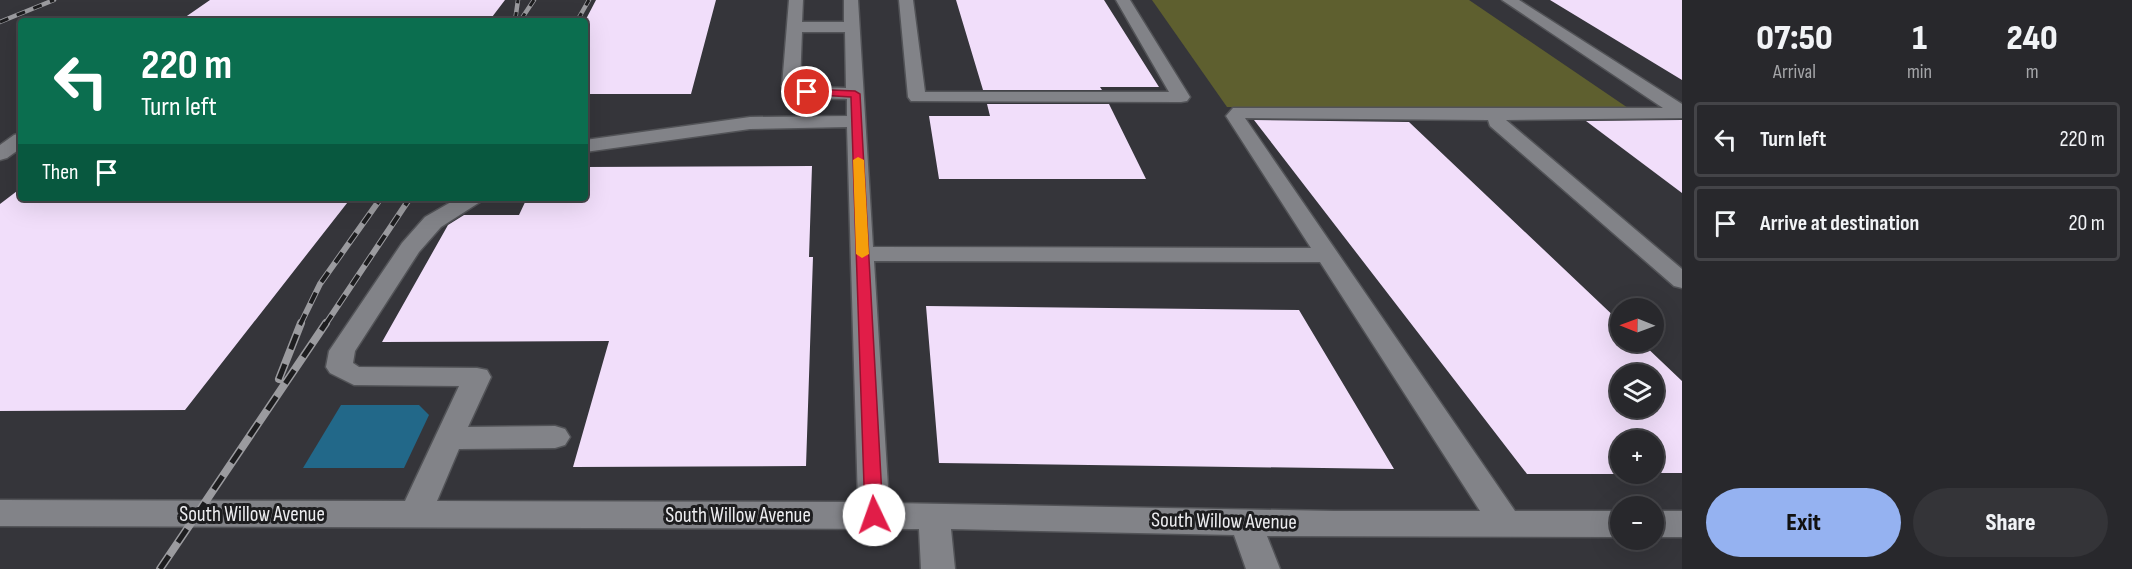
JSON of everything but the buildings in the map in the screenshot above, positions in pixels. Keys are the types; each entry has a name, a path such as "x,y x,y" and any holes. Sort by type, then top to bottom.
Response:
{"street":[{"path":"796,0 790,86 807,92 855,94"},
{"path":"851,0 874,515"},
{"path":"906,0 917,97 1182,97 1123,0"},
{"path":"1509,0 1682,113"},
{"path":"794,27 852,27"},
{"path":"1506,524 1235,116 1239,112 1682,113"},
{"path":"1497,114 1497,122 1682,281"},
{"path":"588,146 750,123 856,121"},
{"path":"0,154 18,141"},
{"path":"415,514 477,376 354,376 339,367 342,351 410,248 433,222 468,201"},
{"path":"862,254 1327,255"},
{"path":"450,438 555,437"},
{"name":"South Willow Avenue","path":"0,513 874,515 1246,522 1610,524"},
{"path":"934,516 938,569"},
{"path":"1246,522 1263,569"},
{"path":"1664,524 1682,524"}],"shaded area":[{"path":"1152,0 1469,0 1631,110 1227,107"}],"water":[{"path":"341,405 419,405 429,415 404,468 303,468"}],"railway":[{"path":"0,22 54,0"},
{"path":"515,18 518,0"},
{"path":"522,18 534,0"},
{"path":"579,18 589,0"},
{"path":"300,325 320,284 379,201"},
{"path":"325,325 408,201"},
{"path":"279,379 301,323"},
{"path":"160,569 326,323"}],"slow traffic":[{"path":"858,160 862,254"}],"route":[{"path":"807,92 855,94 874,515"}]}
